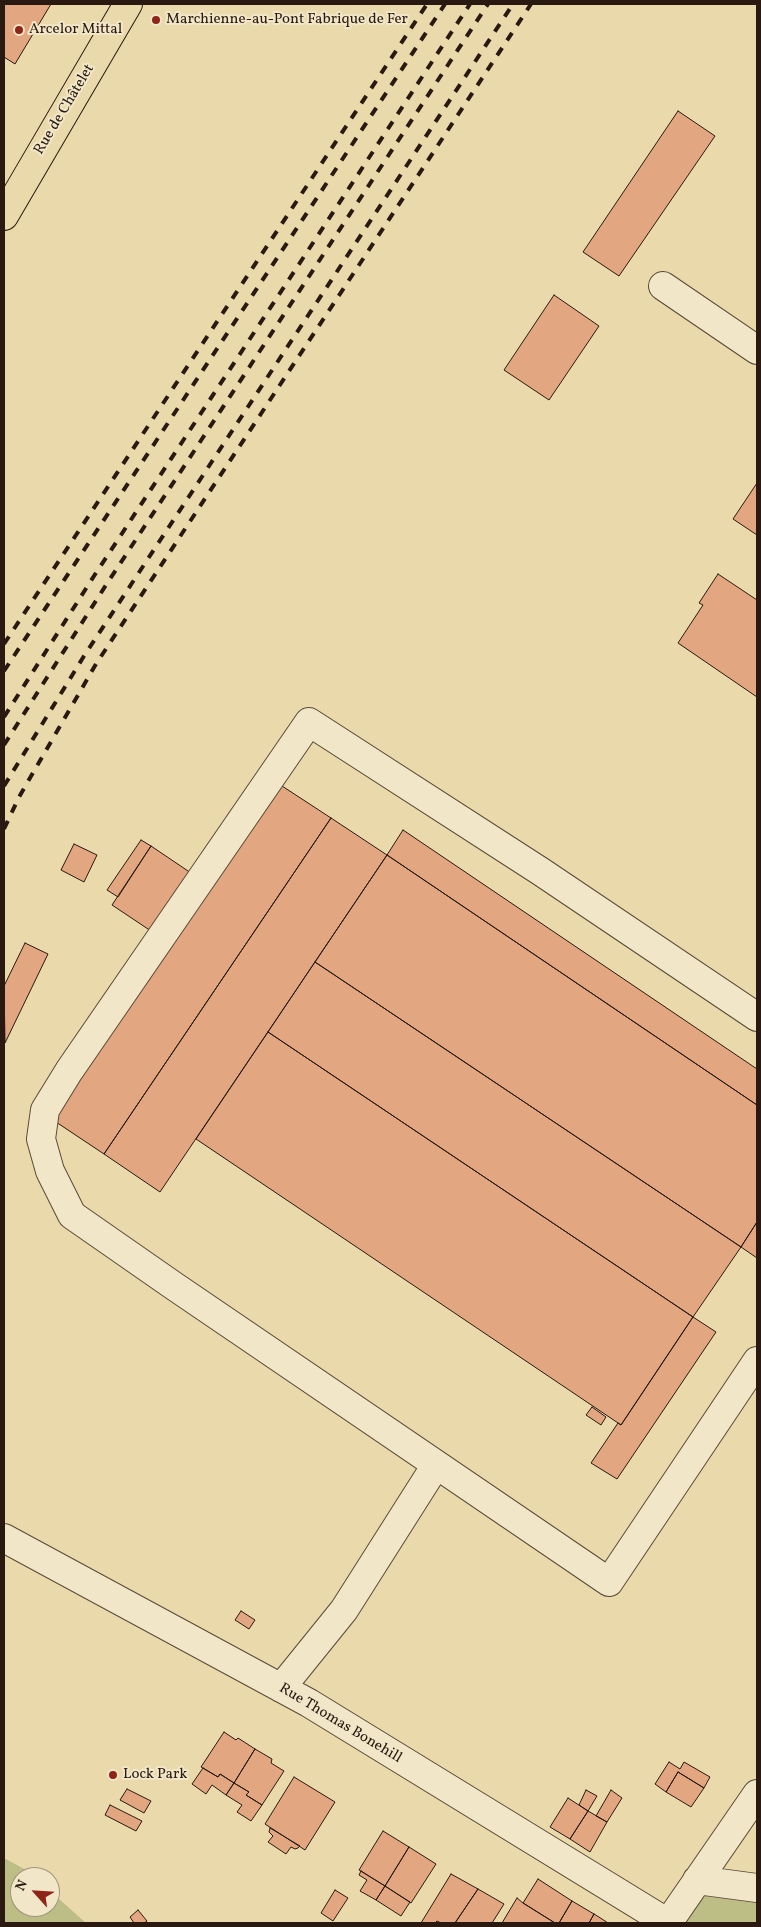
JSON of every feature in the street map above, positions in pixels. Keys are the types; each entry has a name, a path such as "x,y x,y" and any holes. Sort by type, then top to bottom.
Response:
{"main road":[{"name":"Rue de Châtelet","path":"4,216 128,4"}],"street":[{"path":"663,286 757,350"},
{"path":"757,1017 540,871 309,722 69,1071 45,1110 41,1140 50,1171 72,1216 610,1582 757,1361"},
{"path":"281,1688 344,1610 436,1465"},
{"name":"Rue Thomas Bonehill","path":"4,1538 309,1703 668,1923"},
{"path":"668,1923 757,1794"},
{"path":"697,1880 757,1888"}],"green space":[{"path":"4,1858 20,1867 10,1867 10,1917 60,1917 60,1900 86,1923 4,1923"},
{"path":"697,1880 757,1888 757,1923 668,1923"}],"building":[{"name":"Arcelor Mittal","path":"4,4 51,4 15,64 4,57"},
{"path":"678,111 715,136 619,276 583,252"},
{"path":"554,295 599,326 549,400 504,370"},
{"path":"757,483 757,535 733,519"},
{"path":"718,574 757,600 757,697 678,643 703,605 699,603"},
{"path":"279,784 331,818 104,1154 53,1120"},
{"path":"331,818 387,855 160,1192 104,1154"},
{"path":"403,830 757,1069 757,1105 387,855"},
{"path":"141,840 151,846 118,897 107,890"},
{"path":"74,844 97,855 84,882 61,870"},
{"path":"151,846 191,873 151,931 112,905"},
{"path":"387,855 757,1105 757,1222 741,1247 315,962"},
{"path":"25,943 48,954 5,1043 4,986"},
{"path":"315,962 741,1247 693,1317 268,1032"},
{"path":"268,1032 693,1317 621,1425 196,1139"},
{"path":"757,1222 757,1258 741,1247"},
{"path":"693,1317 716,1332 617,1479 591,1463 618,1423 621,1425"},
{"path":"592,1407 606,1417 601,1425 586,1415"},
{"path":"241,1611 255,1620 249,1629 235,1620"},
{"path":"224,1732 255,1749 234,1783 220,1774 218,1777 201,1767"},
{"path":"255,1749 272,1759 271,1763 284,1771 262,1805 246,1795 249,1792 234,1783"},
{"path":"669,1762 680,1769 684,1762 710,1777 704,1788 678,1772 666,1792 655,1784"},
{"path":"203,1768 218,1777 220,1774 234,1783 226,1795 212,1785 206,1794 192,1784"},
{"path":"678,1772 704,1788 691,1807 666,1792"},
{"path":"294,1777 335,1802 305,1850 265,1824"},
{"path":"234,1783 249,1792 246,1795 262,1805 251,1821 237,1812 242,1805 226,1795"},
{"path":"127,1789 151,1801 144,1813 120,1800"},
{"path":"586,1790 597,1796 588,1811 579,1805"},
{"path":"611,1790 622,1798 607,1822 596,1816"},
{"path":"568,1798 588,1811 570,1839 550,1827"},
{"path":"110,1805 142,1821 136,1831 105,1815"},
{"path":"588,1811 607,1822 590,1852 570,1839"},
{"path":"270,1828 300,1846 295,1849 291,1847 286,1854 268,1842 273,1836 269,1832"},
{"path":"383,1831 409,1847 385,1886 359,1870"},
{"path":"409,1847 436,1864 411,1903 385,1886"},
{"path":"361,1871 385,1886 376,1900 360,1891 367,1880 359,1875"},
{"path":"451,1874 478,1889 455,1923 441,1923 437,1921 435,1923 421,1923"},
{"path":"538,1879 572,1901 559,1923 555,1923 523,1903"},
{"path":"385,1886 410,1902 401,1916 376,1900"},
{"path":"478,1889 504,1904 492,1923 455,1923"},
{"path":"335,1890 348,1898 333,1921 321,1913"},
{"path":"517,1898 523,1903 555,1923 502,1923"},
{"path":"572,1901 594,1914 589,1923 559,1923"},
{"path":"138,1910 147,1921 144,1923 134,1923 130,1917"},
{"path":"594,1914 602,1919 608,1923 589,1923"}],"railway":[{"path":"4,644 427,4"},
{"path":"4,671 445,4"},
{"path":"4,717 94,576 470,4"},
{"path":"4,745 106,585 488,4"},
{"path":"4,786 84,656 513,4"},
{"path":"4,829 19,797 96,664 531,4"}],"place":[{"name":"Marchienne-au-Pont Fabrique de Fer","path":"156,20"},
{"name":"Arcelor Mittal","path":"19,30"},
{"name":"Lock Park","path":"113,1775"}]}
